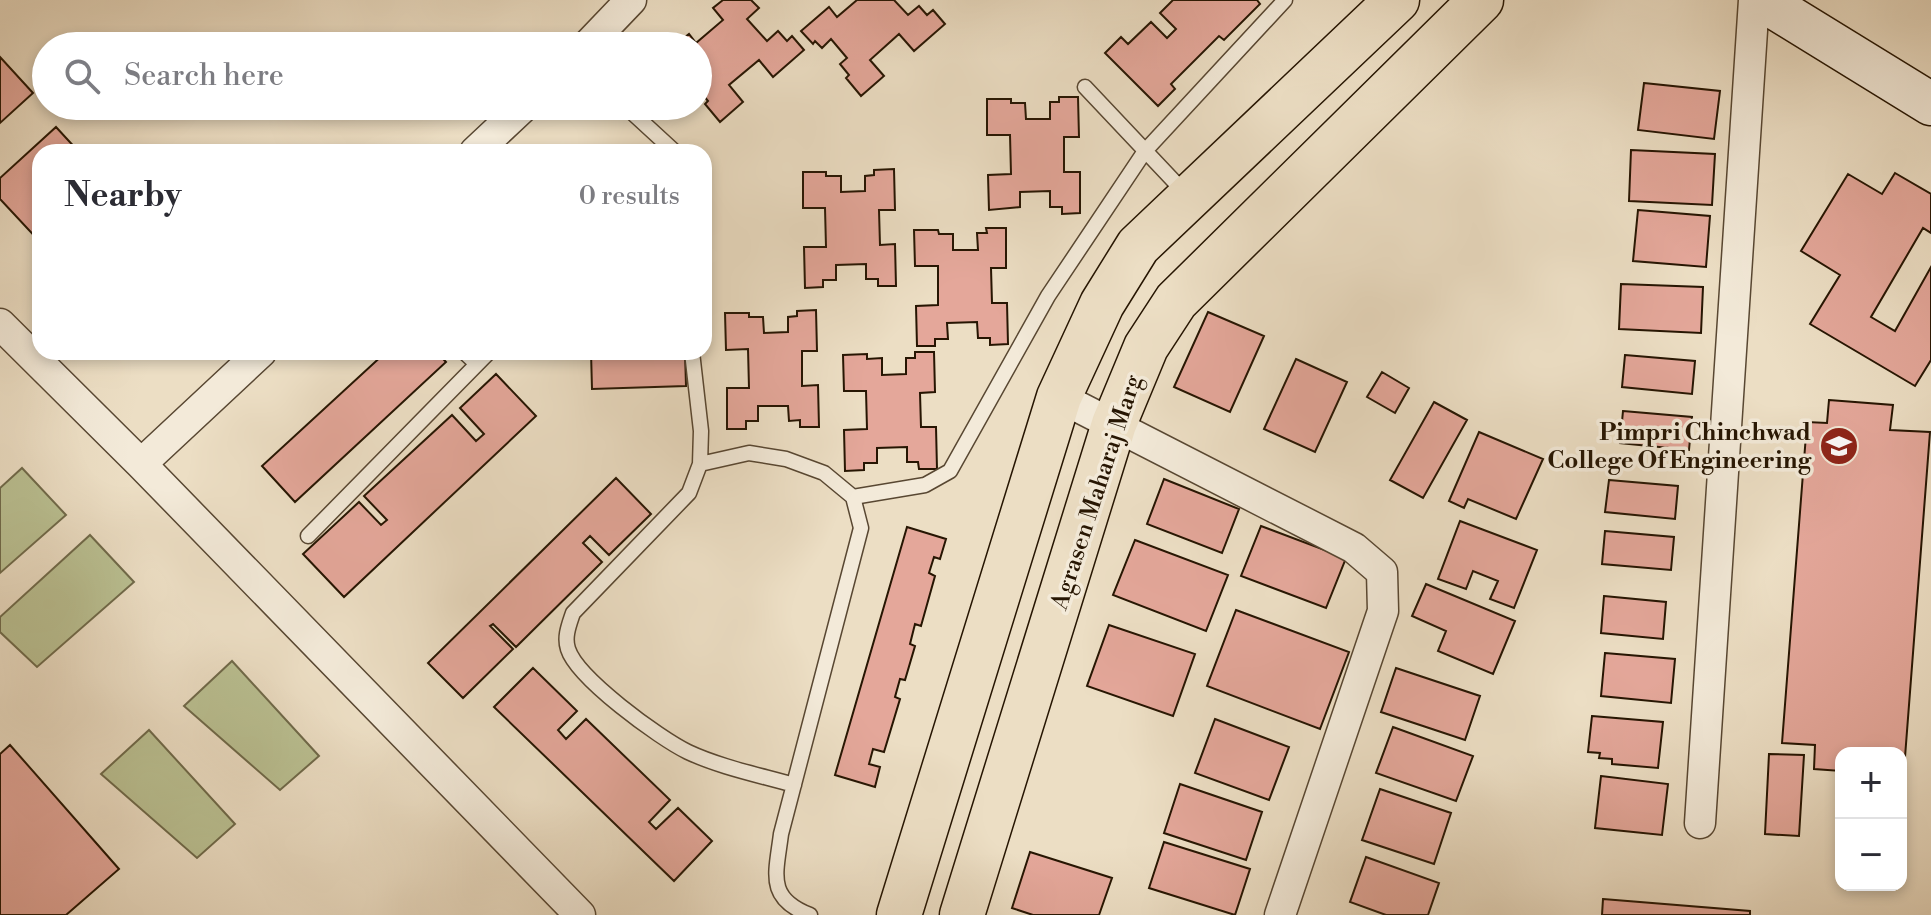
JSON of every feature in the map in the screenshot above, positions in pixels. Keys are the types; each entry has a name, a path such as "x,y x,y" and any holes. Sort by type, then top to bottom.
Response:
{"main road":[{"path":"899,915 1059,397 1102,304 1138,246 1397,0"},
{"name":"Agrasen Maharaj Marg","path":"962,915 1114,424 1146,347 1176,301 1481,0"},
{"path":"1762,0 1931,104"}],"street":[{"path":"600,32 631,0"},
{"path":"1700,823 1754,0"},
{"path":"484,144 509,120"},
{"path":"0,324 32,356"},
{"path":"36,360 580,915"},
{"path":"141,464 252,360"},
{"path":"1059,397 1354,548 1382,572 1383,611 1280,915"}],"lane":[{"path":"853,497 925,485 950,471 1048,296 1145,151 1285,0"},
{"path":"1085,87 1189,197"},
{"path":"640,120 666,144"},
{"path":"473,360 477,364"},
{"path":"308,536 481,360"},
{"path":"693,360 701,431 700,464 689,493 573,613 566,631 567,648 575,663 616,703 657,735 690,753 794,785"},
{"path":"700,464 749,453 786,459 824,473 853,497 861,528 781,834 776,872 779,892 790,907 810,915"}],"green space":[{"path":"22,468 66,515 0,573 0,488"},
{"path":"90,535 134,582 37,667 0,632 0,617"},
{"path":"232,661 319,756 280,790 184,706"},
{"path":"149,730 235,824 197,858 101,774"}],"building":[{"path":"723,0 751,0 759,8 747,19 767,41 778,31 787,41 792,36 804,50 773,77 759,60 729,85 743,102 720,122 712,112 712,32 709,32 723,20 713,8"},
{"path":"857,0 894,0 908,15 919,6 927,15 933,10 945,24 914,51 899,34 870,60 884,76 861,96 846,78 849,75 840,64 847,58 831,39 822,48 815,41 813,44 801,31 829,7 837,17"},
{"path":"1173,0 1257,0 1260,4 1224,40 1219,36 1171,84 1175,89 1158,106 1105,53 1121,37 1128,44 1151,22 1167,38 1176,29 1160,13"},
{"path":"0,57 32,94 0,123"},
{"path":"1644,83 1720,91 1714,139 1638,130"},
{"path":"1059,97 1078,97 1079,137 1064,137 1064,172 1080,172 1080,213 1062,214 1062,207 1050,207 1050,191 1020,192 1020,207 989,210 988,175 1011,174 1010,135 987,135 987,99 1011,99 1011,103 1025,103 1026,119 1050,119 1050,102 1059,102"},
{"path":"56,127 72,144 37,144"},
{"path":"32,149 32,233 0,199 0,178"},
{"path":"1631,150 1715,154 1712,205 1629,201"},
{"path":"894,169 895,210 879,210 880,245 895,244 896,286 878,286 878,279 866,279 866,264 836,265 836,280 823,280 823,287 805,288 804,247 826,247 825,208 803,208 803,172 826,172 826,176 841,176 841,192 865,191 865,176 874,175 874,170"},
{"path":"1895,173 1931,194 1931,233 1923,228 1871,317 1895,331 1931,267 1931,360 1915,386 1810,324 1840,275 1801,251 1848,174 1882,194"},
{"path":"1638,210 1710,216 1706,267 1633,261"},
{"path":"986,228 1006,228 1006,268 991,268 992,303 1007,303 1008,344 990,345 990,338 978,338 977,322 947,323 948,339 935,339 935,346 917,346 916,306 938,305 938,266 915,266 914,230 938,230 939,234 953,234 953,250 978,250 977,233 987,233"},
{"path":"1621,284 1703,287 1701,333 1619,329"},
{"path":"816,310 817,351 802,351 802,386 818,385 819,427 800,427 800,420 789,421 788,406 758,406 758,421 746,421 746,429 727,429 727,388 749,388 748,349 726,350 725,313 749,313 749,317 763,317 764,333 788,332 788,317 797,316 797,311"},
{"path":"1208,312 1264,336 1230,412 1174,387"},
{"path":"915,352 934,352 935,392 920,393 921,427 936,427 937,469 919,469 918,462 907,462 907,447 877,448 877,463 864,463 864,470 845,471 844,430 867,429 866,391 844,391 843,355 867,354 867,359 882,358 882,375 906,374 906,358 915,358"},
{"path":"1625,355 1695,361 1692,394 1622,387"},
{"path":"1296,359 1347,382 1315,452 1264,429"},
{"path":"377,360 446,362 295,502 262,466"},
{"path":"591,360 685,360 686,386 592,389"},
{"path":"1382,372 1409,388 1395,413 1367,397"},
{"path":"496,374 536,416 344,597 303,554 359,502 381,525 387,520 364,496 452,415 476,441 484,434 460,408"},
{"path":"1829,400 1893,405 1890,430 1930,432 1906,747 1835,747 1835,771 1814,769 1815,745 1782,743 1807,422 1827,423"},
{"path":"1434,402 1467,420 1423,498 1390,480"},
{"path":"1623,411 1692,417 1689,450 1620,443"},
{"path":"1479,432 1543,459 1516,519 1468,499 1464,508 1449,501"},
{"path":"616,478 651,514 609,555 590,536 583,543 602,562 516,647 493,624 490,626 513,649 463,698 428,663"},
{"path":"1164,479 1239,509 1222,553 1147,524"},
{"path":"1609,480 1678,486 1675,519 1605,512"},
{"path":"1460,521 1537,550 1514,608 1490,599 1498,581 1473,571 1466,589 1438,579"},
{"path":"1261,526 1346,558 1326,608 1241,576"},
{"path":"907,527 946,539 940,559 934,557 929,573 935,576 921,626 915,624 910,644 915,646 905,680 900,679 895,697 900,699 884,752 873,749 869,764 880,767 875,787 835,775"},
{"path":"1605,531 1674,537 1671,570 1602,564"},
{"path":"1135,540 1228,575 1206,631 1113,595"},
{"path":"1426,584 1515,621 1493,674 1438,651 1446,631 1412,616"},
{"path":"1604,596 1666,602 1663,639 1601,633"},
{"path":"1236,610 1349,652 1320,729 1207,686"},
{"path":"1109,625 1195,654 1173,716 1087,686"},
{"path":"1605,653 1675,659 1671,703 1601,696"},
{"path":"533,668 577,711 558,730 566,739 586,719 670,800 649,822 656,829 678,808 712,841 674,881 494,707"},
{"path":"1396,668 1480,696 1465,740 1381,712"},
{"path":"1592,716 1663,722 1658,768 1612,764 1612,759 1599,758 1600,753 1588,752"},
{"path":"1215,719 1289,747 1269,800 1195,773"},
{"path":"1393,727 1473,756 1456,801 1376,773"},
{"path":"10,745 119,869 66,915 0,915 0,754"},
{"path":"1769,754 1804,755 1799,836 1765,834"},
{"path":"1601,776 1668,784 1662,835 1595,828"},
{"path":"1180,784 1262,812 1246,860 1164,833"},
{"path":"1380,789 1451,813 1434,864 1362,840"},
{"path":"1164,842 1250,869 1235,915 1149,888"},
{"path":"1030,852 1112,878 1099,915 1033,915 1012,908"},
{"path":"1366,857 1439,883 1428,915 1386,915 1350,902"},
{"path":"1603,899 1750,911 1750,915 1602,915"}],"place":[{"name":"Pimpri Chinchwad College Of Engineering","path":"1839,446"}]}
